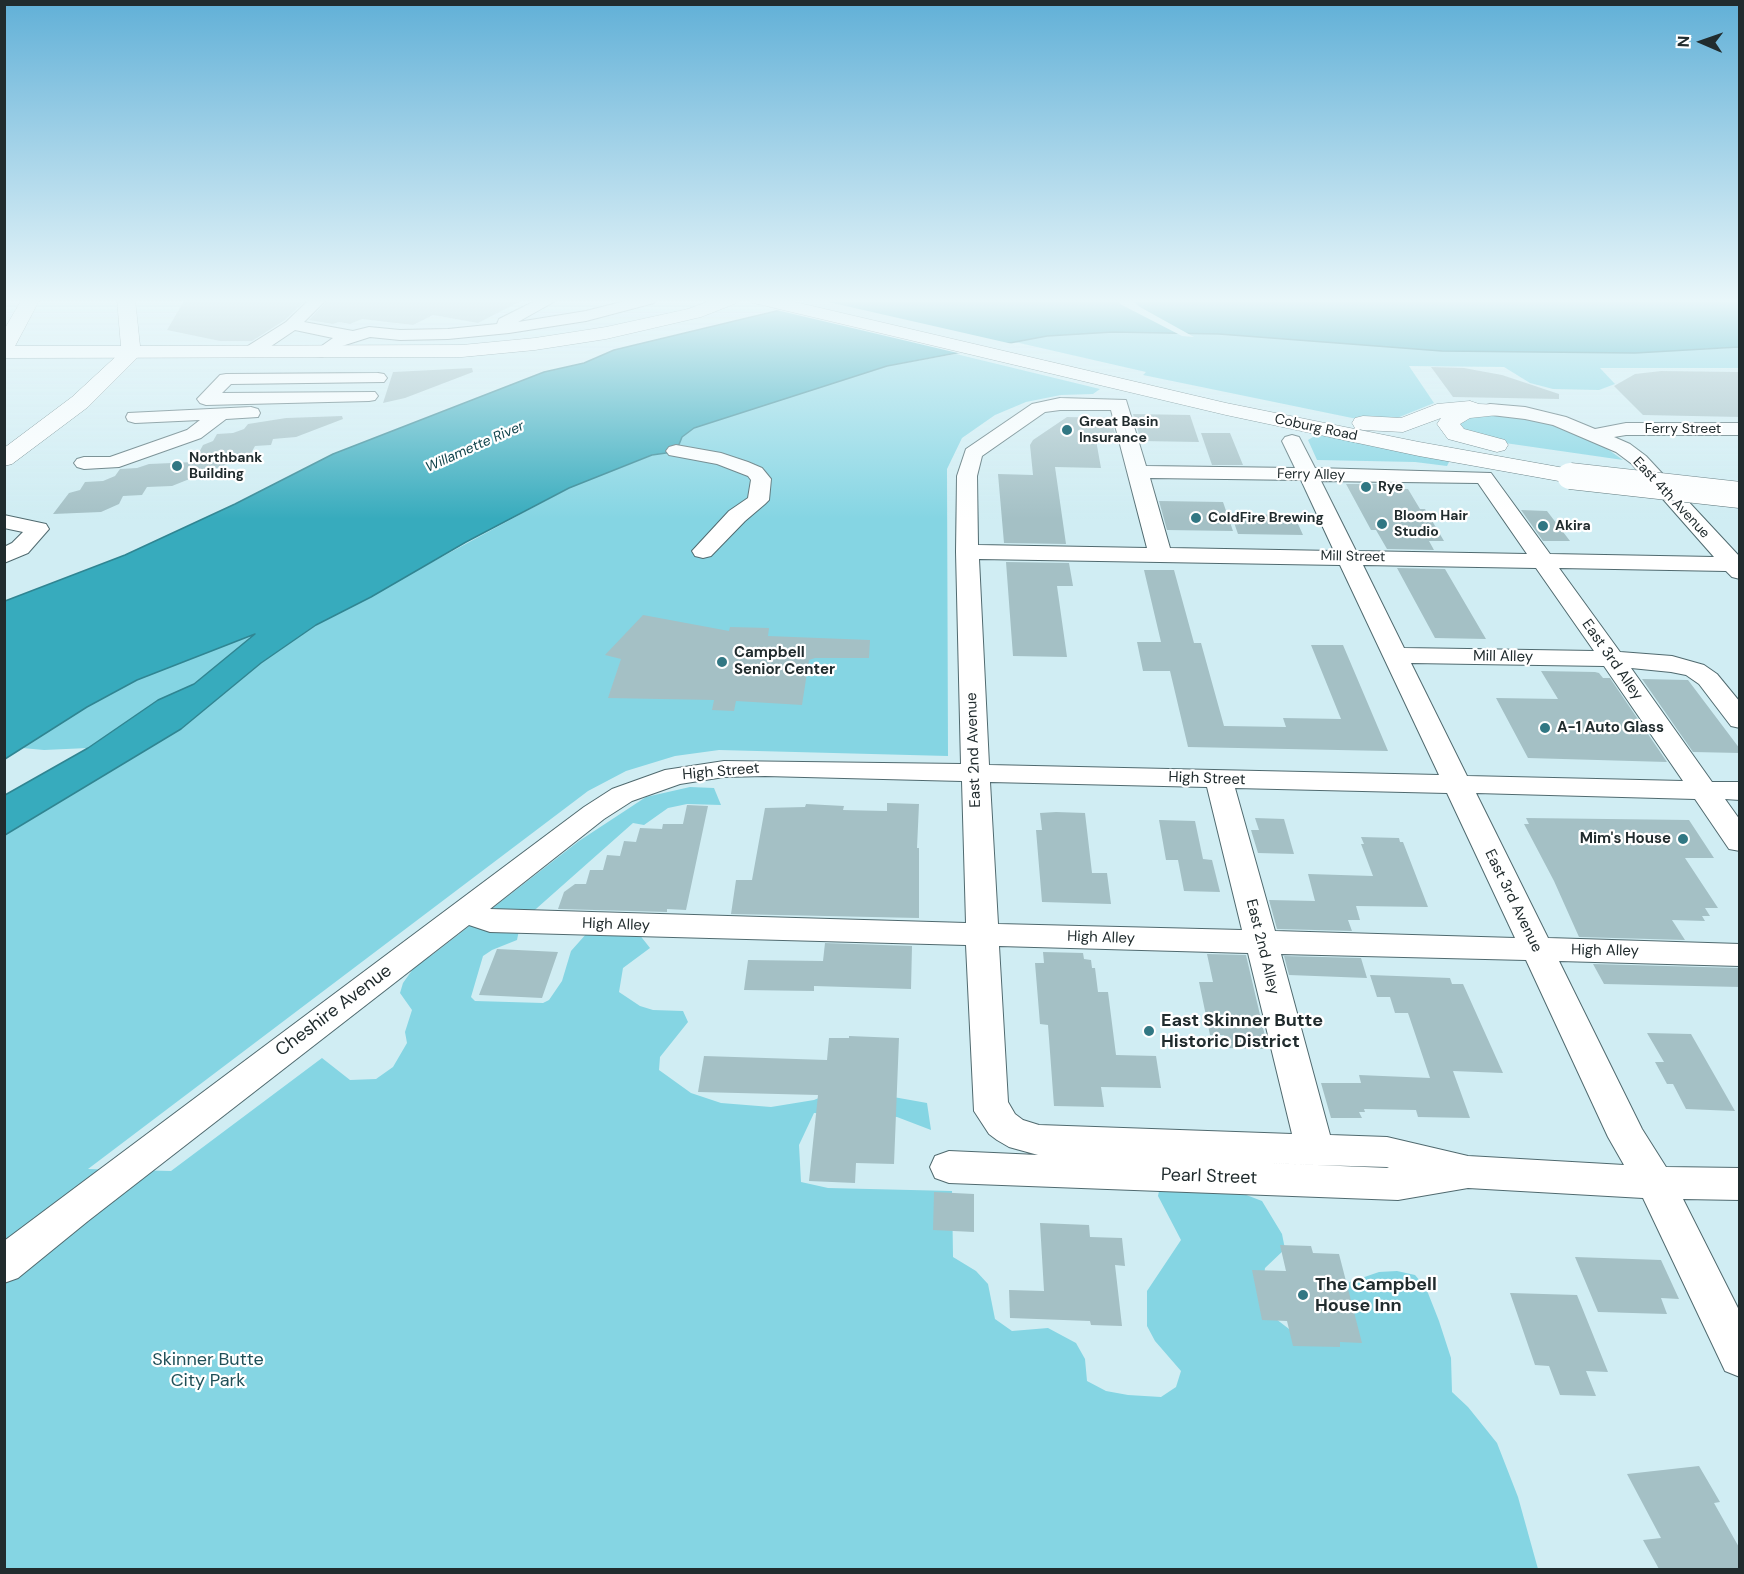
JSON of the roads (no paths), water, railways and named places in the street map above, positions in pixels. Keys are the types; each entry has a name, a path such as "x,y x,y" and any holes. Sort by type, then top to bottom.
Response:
{"main road":[{"path":"4,459 80,402 111,372"},
{"name":"Coburg Road","path":"1091,373 1226,409 1740,495"},
{"name":"Coburg Road","path":"1091,373 1330,426"},
{"path":"1226,409 1259,422 1292,441 1302,434 1330,426 1399,425 1417,421 1445,409 1463,407 1490,410"},
{"path":"1490,410 1465,412 1453,418 1448,424 1450,429 1477,441 1571,468"},
{"name":"Coburg Road","path":"1571,468 1740,483"}],"street":[{"path":"369,396 206,399 226,379 378,378"},
{"path":"135,417 261,412 279,406 290,399 307,380"},
{"name":"East 2nd Avenue","path":"1010,1130 996,1118 990,1102 975,773 967,552 967,476 973,453 1039,408 1119,404 1138,472"},
{"name":"East 4th Avenue","path":"1490,410 1540,416 1596,435 1623,448 1639,460 1737,566"},
{"path":"84,463 111,463 194,434 221,414"},
{"name":"Ferry Street","path":"1596,435 1626,429 1740,429"},
{"name":"East 3rd Avenue","path":"1292,441 1626,1137 1655,1183 1740,1357"},
{"path":"676,451 721,459 754,472 761,479 758,500 737,516 703,551"},
{"path":"1138,472 1160,554"},
{"name":"Ferry Alley","path":"1138,472 1484,477"},
{"name":"East 3rd Alley","path":"1484,477 1740,842"},
{"path":"4,520 38,529 20,548 4,556"},
{"name":"Mill Street","path":"967,552 1347,557 1737,566"},
{"name":"Mill Alley","path":"1395,655 1611,659 1672,664 1695,670 1708,679 1740,720"},
{"name":"High Street","path":"675,776 740,768 1740,791"},
{"name":"Cheshire Avenue","path":"4,1265 74,1209 594,813 622,795 675,776"},
{"name":"East 2nd Alley","path":"1219,779 1315,1150"},
{"name":"High Alley","path":"466,911 490,921 1740,954"},
{"name":"Pearl Street","path":"1010,1130 1039,1140 1388,1152 1468,1172 1655,1183 1740,1184"},
{"name":"Pearl Street","path":"949,1167 1398,1184 1468,1172"}],"water":[{"name":"Willamette River","path":"543,372 867,372 694,428 682,437 678,447 666,453 652,455 569,488 466,542 371,597 316,625 261,663 181,729 5,835 5,795 88,748 158,700 194,684 255,634 137,680 87,707 5,759 5,601 125,555 235,504 333,454"}],"place":[{"name":"Great Basin Insurance","path":"1067,430"},
{"name":"Northbank Building","path":"177,466"},
{"name":"Rye","path":"1366,487"},
{"name":"ColdFire Brewing","path":"1196,518"},
{"name":"Bloom Hair Studio","path":"1382,524"},
{"name":"Akira","path":"1543,526"},
{"name":"Campbell Senior Center","path":"722,662"},
{"name":"A-1 Auto Glass","path":"1545,728"},
{"name":"Mim's House","path":"1683,839"},
{"name":"East Skinner Butte Historic District","path":"1149,1031"},
{"name":"The Campbell House Inn","path":"1303,1295"}],"park label":[{"name":"Skinner Butte City Park","path":"208,1370"}]}
